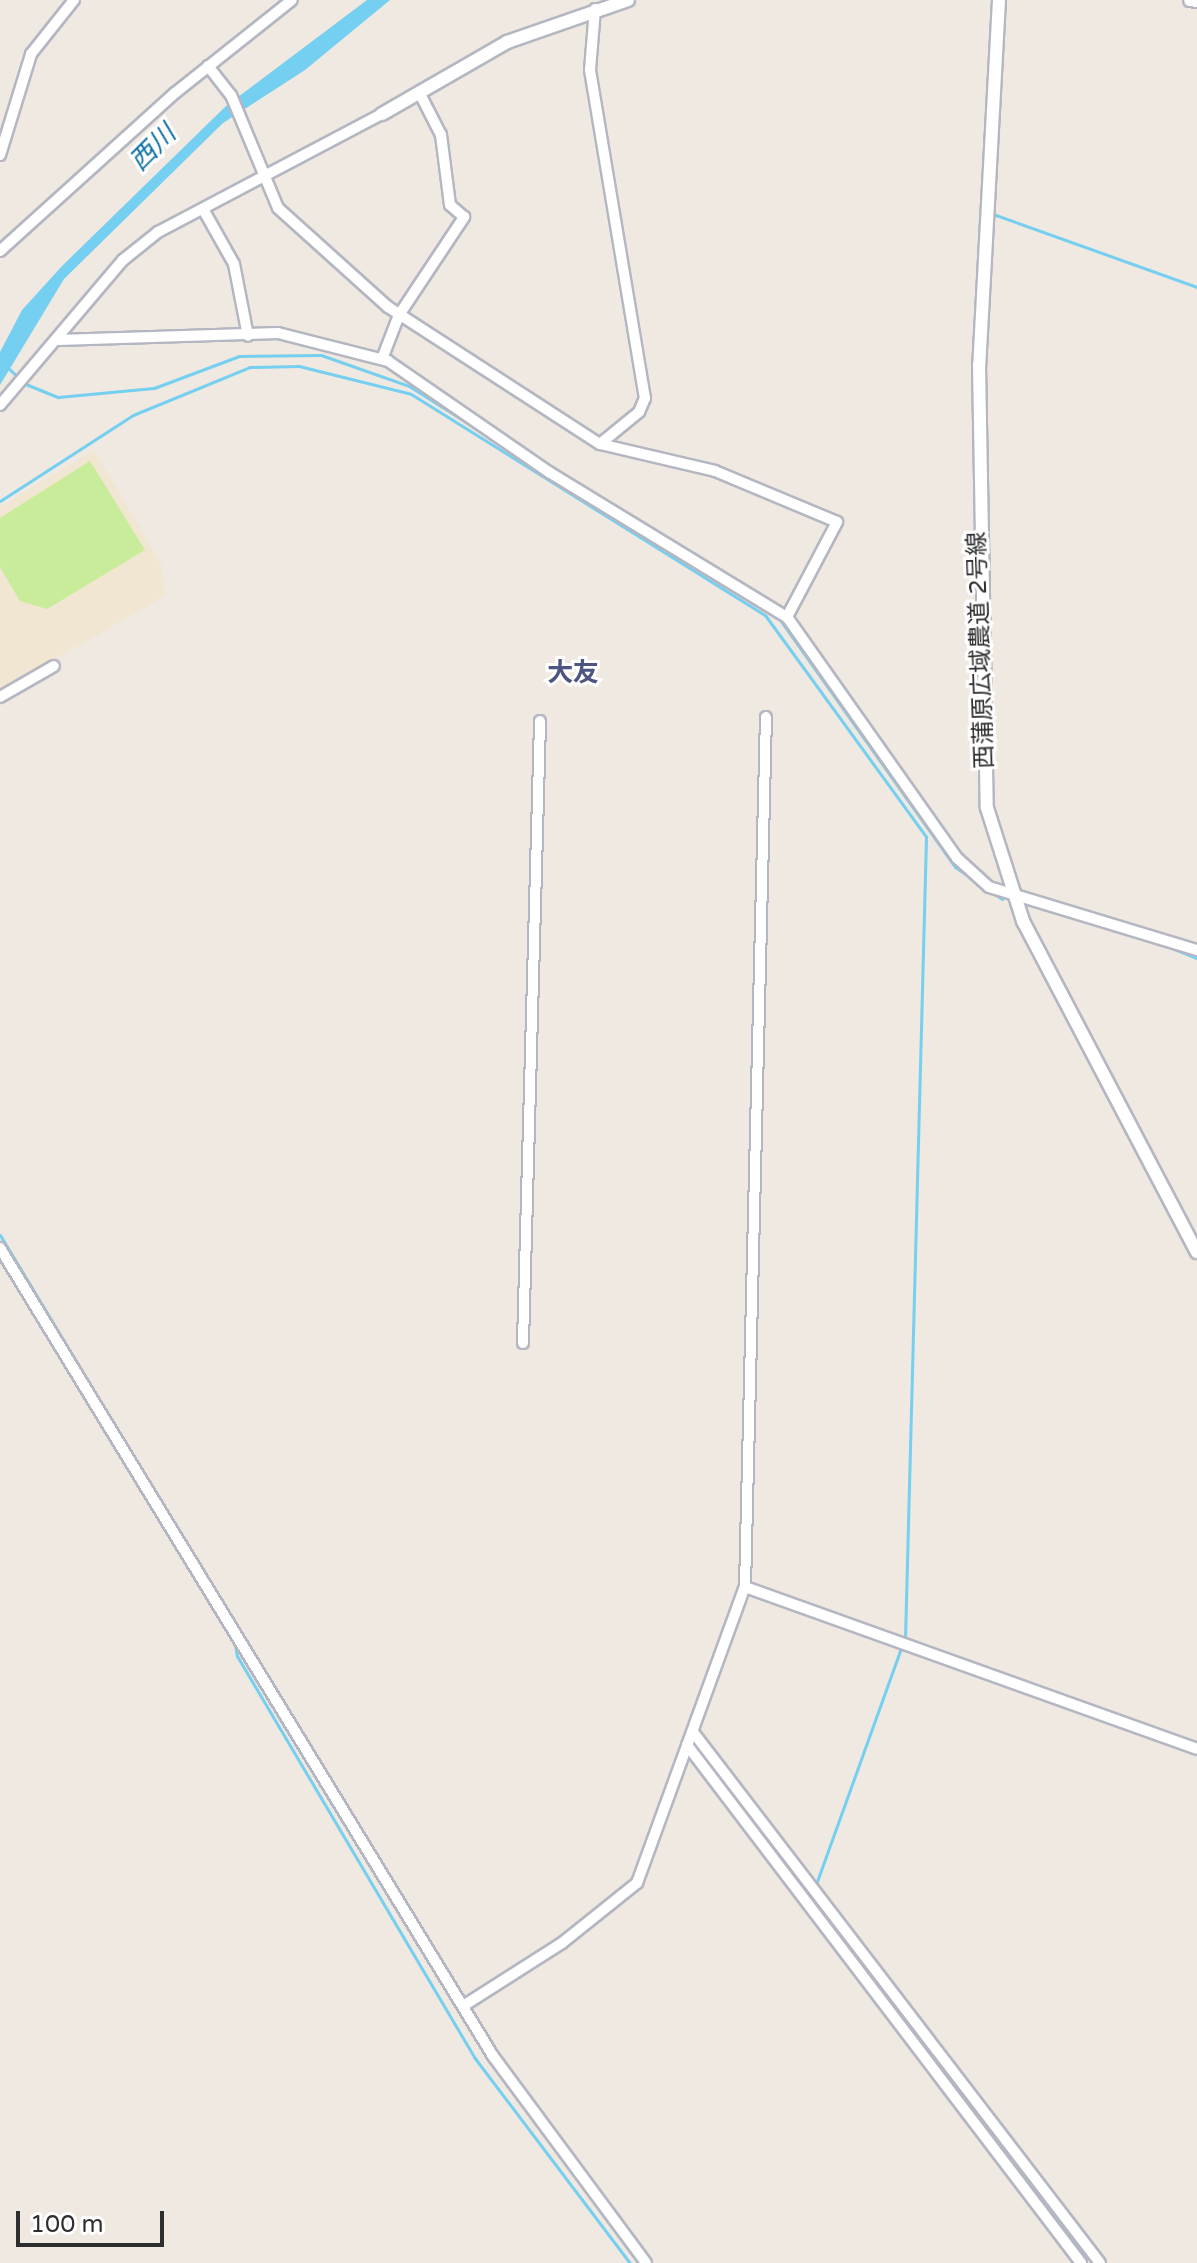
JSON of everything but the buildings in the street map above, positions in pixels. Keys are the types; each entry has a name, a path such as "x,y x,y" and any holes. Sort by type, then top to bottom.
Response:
{"street":[{"path":"0,155 31,54 74,0"},
{"path":"0,251 208,66 292,0"},
{"path":"0,405 123,260 203,209 420,94 507,42 628,0"},
{"name":"西蒲原広域農道 2号線","path":"999,0 980,307 977,517 983,766 1011,894 1197,1252"},
{"path":"1190,0 1197,1"},
{"path":"595,9 590,70 645,398 639,412 600,444"},
{"path":"208,66 231,95 263,177 287,220 399,315 600,444 715,471 837,522 787,617"},
{"path":"382,359 399,315 464,217 450,205 441,135 420,94"},
{"path":"203,209 234,264 248,336"},
{"path":"58,340 186,331 248,336 278,333 382,359 787,617 957,858 989,887 1197,950"},
{"path":"0,697 54,666"},
{"path":"463,2006 562,1943 637,1883 745,1587 766,717"},
{"path":"523,1343 540,721"},
{"path":"0,1248 463,2006 646,2263"},
{"path":"745,1587 1197,1749"},
{"path":"693,1732 1100,2263"},
{"path":"687,1745 1081,2263"}],"shaded area":[{"path":"94,450 162,566 165,596 0,691 0,507"}],"green space":[{"path":"90,461 145,550 47,609 20,601 0,567 0,518"}],"water":[{"path":"367,0 390,0 305,70 223,123 64,279 0,385 0,352 22,310 62,266 226,106"}],"waterway":[{"path":"993,214 1197,287"},
{"path":"23,383 58,397 154,388 239,356 321,355 409,386 692,565"},
{"path":"6,366 18,377"},
{"path":"0,501 133,415 250,367 299,366 411,394 765,615 926,837 905,1637 815,1887"},
{"path":"778,617 955,867 1002,899"},
{"path":"1167,946 1197,958"},
{"path":"0,1235 229,1615"},
{"path":"234,1638 237,1656 474,2057 630,2263"}],"district":[{"name":"大友","path":"573,673"}],"water label":[{"name":"西川","path":"153,148"}]}
